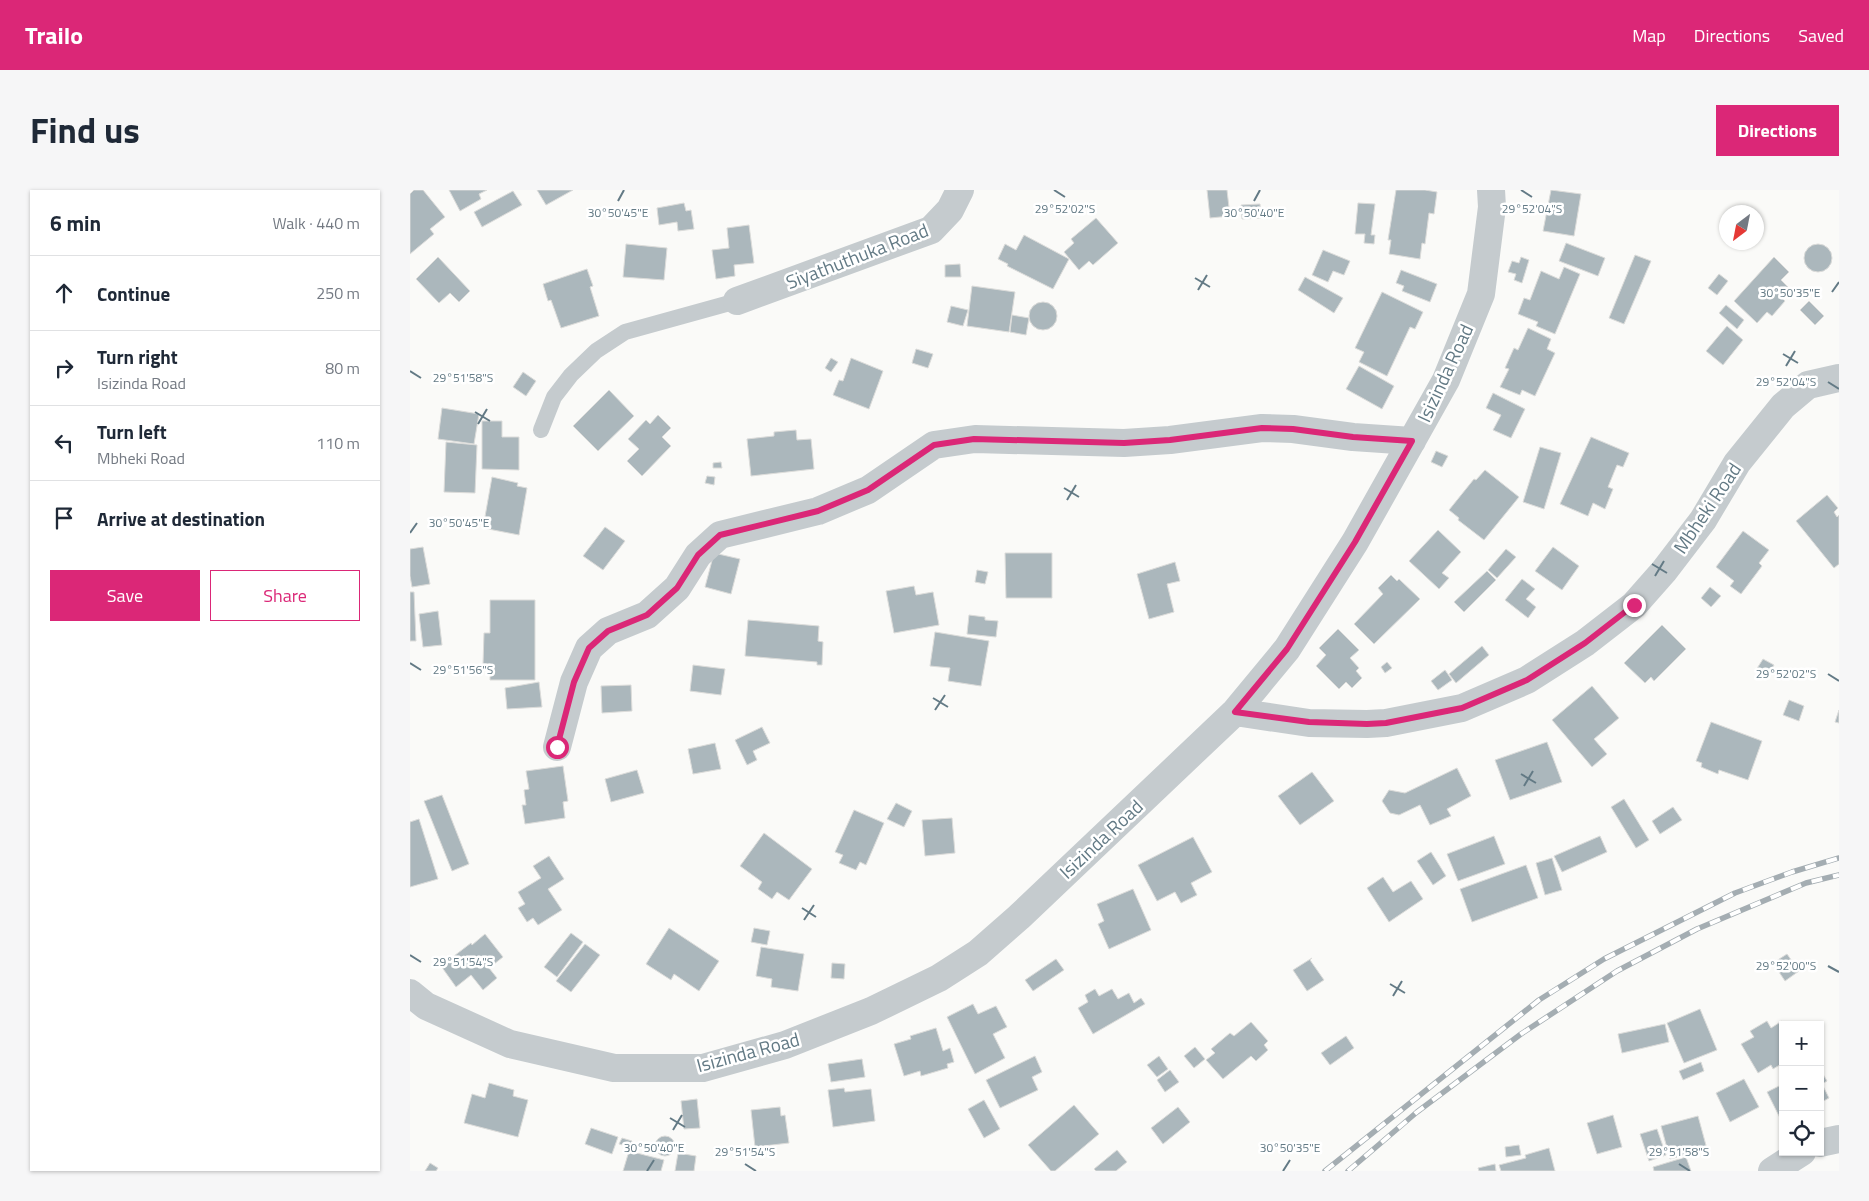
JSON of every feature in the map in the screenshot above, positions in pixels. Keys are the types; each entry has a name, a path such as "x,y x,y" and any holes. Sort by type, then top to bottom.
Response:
{"street":[{"name":"Siyathuthuka Road","path":"737,301 931,230 950,210 960,190"},
{"name":"Isizinda Road","path":"410,993 426,1006 510,1044 614,1068 703,1068 785,1045 871,1011 939,978 978,953 1027,910 1235,712 1287,649 1355,542 1446,380 1481,294 1492,207 1491,190"},
{"name":"Mbheki Road","path":"1235,712 1309,722 1386,723 1462,708 1527,680 1585,643 1634,605 1664,571 1703,520 1737,463 1783,406 1808,385 1839,378"},
{"path":"557,747 574,682 589,648 608,631 647,615 677,588 698,555 720,535 762,526 827,507 868,490 934,445 974,439 1124,443 1170,440 1262,428 1293,429 1353,437 1412,441"},
{"path":"1824,1142 1839,1139"},
{"path":"1772,1171 1796,1156"}],"lane":[{"path":"541,430 554,397 571,375 596,352 625,332 737,301"}],"building":[{"path":"414,190 423,190 445,217 430,229 434,234 410,254 410,194"},
{"path":"449,190 487,190 479,194 481,199 460,211"},
{"path":"537,190 573,190 546,205"},
{"path":"1207,190 1227,190 1230,216 1210,218"},
{"path":"1396,190 1437,192 1434,214 1429,213 1425,244 1422,243 1420,259 1389,254 1391,240 1388,240"},
{"path":"1551,190 1581,194 1574,236 1543,231"},
{"path":"513,191 522,205 482,227 474,212"},
{"path":"684,203 686,211 691,210 694,229 678,231 677,222 659,225 657,208"},
{"path":"1358,203 1375,204 1371,235 1375,235 1374,244 1364,243 1365,234 1355,234"},
{"path":"1260,204 1261,218 1242,219 1241,205"},
{"path":"1096,218 1118,243 1093,265 1089,261 1079,270 1064,252 1074,243 1071,239"},
{"path":"749,225 754,263 734,265 735,276 716,279 712,250 729,248 727,228"},
{"path":"1024,235 1069,259 1053,289 1007,266 1008,264 998,259 1005,244 1016,250"},
{"path":"1566,243 1605,258 1598,276 1559,261"},
{"path":"626,244 667,248 664,280 623,277"},
{"path":"1818,244 1828,248 1832,258 1828,268 1818,272 1808,268 1804,258 1808,248"},
{"path":"1323,250 1350,261 1344,275 1333,271 1328,282 1312,275"},
{"path":"1635,255 1651,261 1624,324 1609,318"},
{"path":"438,257 470,291 459,302 450,293 439,303 416,279"},
{"path":"1521,257 1529,260 1522,283 1514,280 1516,274 1508,272 1512,261 1519,263"},
{"path":"1774,257 1789,272 1781,280 1790,289 1782,298 1785,301 1772,316 1767,312 1757,323 1734,301"},
{"path":"960,264 961,277 945,277 945,265"},
{"path":"1564,267 1580,274 1555,334 1536,326 1538,322 1518,314 1524,298 1530,300 1541,271 1559,279"},
{"path":"587,269 593,286 590,287 599,316 561,328 551,300 548,301 543,284"},
{"path":"1401,270 1437,284 1430,302 1402,291 1404,286 1396,283"},
{"path":"1719,274 1728,281 1717,295 1708,288"},
{"path":"1305,277 1343,298 1334,313 1298,290"},
{"path":"972,286 1015,292 1009,332 967,326"},
{"path":"1382,292 1423,312 1415,329 1410,327 1387,376 1359,362 1364,352 1355,348"},
{"path":"1809,301 1824,316 1815,325 1800,310"},
{"path":"1043,302 1053,306 1057,316 1053,326 1043,330 1033,326 1029,316 1033,306"},
{"path":"1726,305 1744,320 1737,329 1719,313"},
{"path":"951,306 968,310 963,326 947,322"},
{"path":"1012,315 1029,318 1026,335 1010,332"},
{"path":"1727,326 1743,340 1723,365 1706,351"},
{"path":"1528,328 1551,339 1547,349 1555,353 1535,396 1522,390 1520,395 1500,387 1509,369 1505,368 1514,348 1518,350"},
{"path":"916,349 933,354 928,368 912,363"},
{"path":"831,358 838,362 831,372 825,368"},
{"path":"851,358 883,371 869,409 833,395 839,380 843,381"},
{"path":"1359,366 1394,386 1382,409 1346,389"},
{"path":"523,372 536,381 526,396 513,387"},
{"path":"609,390 634,416 598,451 573,426"},
{"path":"1493,393 1525,409 1511,438 1493,430 1501,415 1486,408"},
{"path":"442,408 479,414 474,444 438,439"},
{"path":"658,415 671,428 662,437 671,446 642,476 627,461 639,449 628,439 646,420 650,424"},
{"path":"482,421 502,421 502,437 519,437 519,470 482,469"},
{"path":"796,430 797,440 811,439 814,469 751,476 747,439 774,436 774,432"},
{"path":"1591,437 1629,453 1623,467 1617,465 1608,487 1613,489 1605,509 1593,503 1588,516 1560,504"},
{"path":"446,442 477,445 475,493 444,492"},
{"path":"1540,447 1561,453 1544,509 1523,502"},
{"path":"1436,451 1448,456 1442,467 1431,462"},
{"path":"721,462 722,468 713,468 713,463"},
{"path":"1485,470 1519,497 1484,540 1458,520 1459,518 1449,510 1474,479 1476,480"},
{"path":"707,476 715,477 714,485 705,483"},
{"path":"492,477 518,483 517,486 527,488 519,535 483,528"},
{"path":"1827,495 1838,508 1834,512 1837,517 1839,515 1839,564 1834,568 1796,521"},
{"path":"605,527 625,541 603,570 583,556"},
{"path":"1438,530 1461,552 1442,573 1449,578 1439,589 1409,561"},
{"path":"1743,531 1769,550 1759,563 1762,566 1741,594 1730,586 1734,581 1716,567"},
{"path":"423,547 430,584 412,587 410,549"},
{"path":"1553,547 1579,566 1562,590 1535,571"},
{"path":"1506,549 1516,557 1497,578 1488,570"},
{"path":"714,553 740,559 731,594 705,587"},
{"path":"1005,553 1052,553 1052,598 1006,598"},
{"path":"1175,562 1180,581 1167,584 1174,612 1149,619 1137,574"},
{"path":"977,570 988,572 985,584 975,582"},
{"path":"1487,571 1496,580 1464,612 1454,602"},
{"path":"1391,575 1397,581 1399,579 1420,599 1374,644 1354,624 1383,594 1378,588"},
{"path":"1522,579 1535,589 1526,599 1536,607 1528,618 1505,600"},
{"path":"914,586 916,595 933,592 939,625 894,633 886,591"},
{"path":"1710,587 1721,596 1711,607 1701,598"},
{"path":"410,592 414,592 416,641 410,641"},
{"path":"490,600 535,600 535,680 490,680 490,664 483,664 484,633 490,633"},
{"path":"438,611 442,645 423,647 419,614"},
{"path":"969,615 985,617 985,620 998,621 996,637 967,634"},
{"path":"748,620 819,626 818,641 823,642 822,665 817,665 817,662 745,656"},
{"path":"1662,625 1686,649 1654,681 1651,677 1645,683 1624,663"},
{"path":"1338,629 1359,650 1350,658 1359,668 1356,671 1362,678 1352,688 1346,682 1339,689 1316,666 1326,655 1319,648"},
{"path":"935,632 989,641 981,686 948,681 950,668 930,666"},
{"path":"1482,646 1489,655 1456,683 1449,674"},
{"path":"1763,659 1774,665 1767,677 1756,670"},
{"path":"1387,662 1392,668 1385,673 1381,667"},
{"path":"693,665 725,669 721,695 690,691"},
{"path":"1445,670 1452,680 1438,690 1431,681"},
{"path":"539,682 542,707 507,709 505,688"},
{"path":"631,685 632,711 602,713 601,686"},
{"path":"1592,686 1619,718 1594,739 1607,754 1592,767 1552,720"},
{"path":"1789,700 1804,706 1799,721 1783,715"},
{"path":"1839,710 1839,723 1835,722"},
{"path":"1711,722 1762,741 1748,780 1719,770 1718,774 1701,767 1702,763 1696,761"},
{"path":"762,727 770,743 753,751 757,760 747,765 735,740"},
{"path":"1547,742 1562,782 1510,800 1495,760"},
{"path":"715,743 721,769 693,774 688,749"},
{"path":"563,766 568,801 563,802 565,818 525,824 522,805 526,805 524,790 529,789 526,771"},
{"path":"1457,768 1471,796 1447,809 1451,816 1430,825 1420,805 1399,815 1390,813 1382,801 1389,790 1405,793"},
{"path":"637,770 644,793 611,802 605,779"},
{"path":"1312,772 1334,801 1300,825 1278,796"},
{"path":"442,795 469,864 452,871 424,801"},
{"path":"1624,799 1649,840 1636,848 1611,807"},
{"path":"896,803 912,811 904,827 887,819"},
{"path":"1673,807 1682,820 1660,834 1652,821"},
{"path":"854,810 884,823 866,865 860,862 856,870 839,863 843,855 835,852"},
{"path":"952,818 955,853 925,856 922,820"},
{"path":"419,819 438,879 410,887 410,822"},
{"path":"764,833 812,869 789,900 777,892 772,899 758,889 762,882 740,866"},
{"path":"1494,836 1505,864 1458,881 1447,854"},
{"path":"1600,836 1607,852 1562,872 1554,856"},
{"path":"1193,837 1212,872 1191,883 1197,895 1181,903 1175,892 1157,901 1138,865"},
{"path":"1431,852 1446,876 1433,885 1417,861"},
{"path":"549,856 564,879 548,889 562,910 538,925 533,918 527,922 518,908 525,904 518,892 541,878 533,866"},
{"path":"1552,858 1562,890 1545,895 1536,863"},
{"path":"1526,865 1538,898 1472,922 1460,889"},
{"path":"1383,877 1393,892 1411,881 1423,899 1389,922 1367,888"},
{"path":"1133,889 1151,930 1109,949 1098,924 1104,921 1097,904"},
{"path":"669,928 719,961 699,991 674,974 671,980 646,964"},
{"path":"754,928 770,931 767,945 751,942"},
{"path":"571,933 583,942 557,977 544,967"},
{"path":"485,934 503,957 489,968 497,978 483,990 471,975 456,987 441,966"},
{"path":"585,944 600,955 571,992 556,981"},
{"path":"761,947 804,954 798,991 771,987 772,979 756,976"},
{"path":"1787,954 1799,971 1785,981 1773,963"},
{"path":"1312,958 1310,960 1324,980 1307,991 1293,970"},
{"path":"1056,959 1064,970 1033,991 1025,980"},
{"path":"832,963 845,964 844,979 831,978"},
{"path":"1095,989 1099,996 1112,989 1118,999 1129,993 1134,1003 1141,998 1145,1004 1093,1034 1078,1008 1088,1002 1085,995"},
{"path":"973,1004 978,1014 996,1006 1007,1027 993,1034 1005,1058 975,1074 947,1017"},
{"path":"1700,1009 1717,1050 1684,1063 1667,1023"},
{"path":"1767,1021 1771,1028 1779,1023 1779,1065 1773,1069 1771,1065 1758,1073 1741,1044 1754,1037 1750,1031"},
{"path":"1251,1022 1268,1041 1264,1045 1268,1050 1256,1061 1251,1056 1223,1079 1206,1060 1215,1053 1211,1049 1230,1033 1234,1036"},
{"path":"1665,1024 1669,1042 1622,1053 1618,1034"},
{"path":"936,1028 943,1051 950,1048 954,1062 947,1064 948,1068 921,1076 920,1071 904,1076 894,1044 911,1039 910,1036"},
{"path":"1346,1036 1354,1048 1330,1065 1321,1053"},
{"path":"1195,1047 1205,1059 1194,1068 1184,1056"},
{"path":"1035,1056 1042,1072 1032,1077 1038,1090 1000,1108 986,1080"},
{"path":"1159,1056 1168,1069 1157,1077 1147,1065"},
{"path":"862,1059 865,1077 831,1082 828,1064"},
{"path":"1701,1062 1704,1071 1683,1080 1679,1071"},
{"path":"1170,1070 1179,1082 1165,1092 1157,1080"},
{"path":"1744,1079 1759,1107 1730,1122 1716,1093"},
{"path":"489,1083 514,1090 513,1096 528,1100 518,1137 464,1123 472,1094 485,1098"},
{"path":"1779,1086 1779,1116 1767,1092"},
{"path":"844,1088 845,1092 871,1089 875,1121 833,1127 828,1090"},
{"path":"1824,1088 1829,1098 1824,1101"},
{"path":"697,1099 700,1128 684,1129 681,1101"},
{"path":"984,1100 1000,1129 984,1138 968,1109"},
{"path":"1074,1105 1099,1134 1055,1171 1051,1171 1028,1145"},
{"path":"780,1107 781,1116 785,1115 789,1143 755,1147 751,1110"},
{"path":"1178,1107 1190,1122 1163,1144 1151,1128"},
{"path":"1613,1115 1622,1147 1597,1154 1587,1123"},
{"path":"1698,1116 1707,1149 1670,1159 1661,1126"},
{"path":"591,1128 618,1137 612,1154 585,1144"},
{"path":"1657,1129 1666,1155 1649,1161 1640,1134"},
{"path":"665,1136 672,1139 675,1146 672,1153 665,1156 658,1153 655,1146 658,1139"},
{"path":"622,1138 632,1141 630,1147 619,1144"},
{"path":"1519,1145 1521,1155 1506,1157 1505,1147"},
{"path":"1549,1148 1555,1171 1501,1171 1499,1165 1526,1158 1525,1155"},
{"path":"1117,1150 1127,1162 1116,1171 1096,1171 1094,1169"},
{"path":"629,1151 664,1160 661,1171 623,1171"},
{"path":"678,1153 696,1156 694,1171 675,1171"},
{"path":"1686,1157 1691,1171 1654,1171 1653,1167"},
{"path":"430,1163 438,1168 436,1171 425,1171"},
{"path":"1495,1164 1496,1171 1479,1171 1478,1168"}],"railway":[{"path":"1325,1171 1539,1000 1604,959 1735,893 1792,872 1839,858"},
{"path":"1348,1171 1417,1112 1521,1034 1617,971 1697,929 1806,883 1839,875"}],"route":[{"path":"557,747 574,682 589,648 608,631 647,615 677,588 698,555 720,535 818,511 868,490 934,445 974,439 1124,443 1170,440 1262,428 1293,429 1353,437 1412,441 1355,542 1287,649 1235,712 1309,722 1367,724 1386,723 1462,708 1527,680 1585,643 1634,605"}]}
